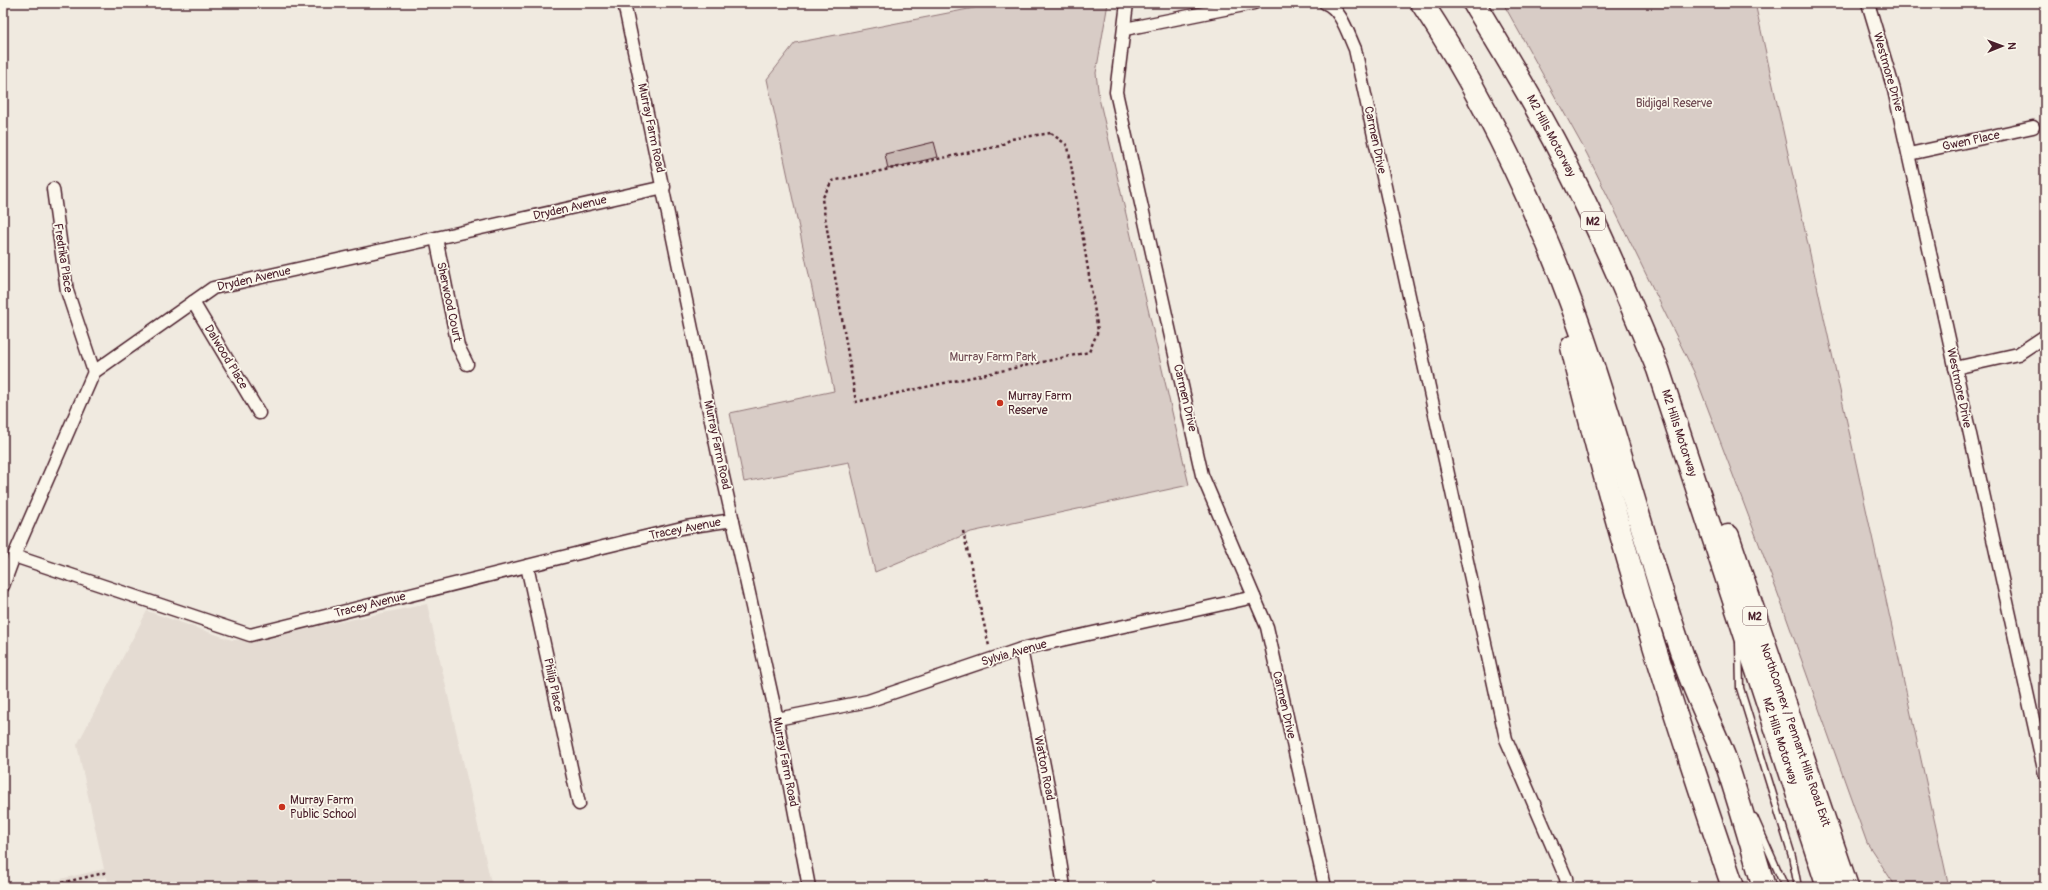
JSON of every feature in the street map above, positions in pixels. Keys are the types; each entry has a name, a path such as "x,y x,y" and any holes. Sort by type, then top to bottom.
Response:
{"highway":[{"path":"1422,3 1477,93 1513,164 1549,246 1587,350 1683,659 1724,758 1764,887"},
{"name":"M2 Hills Motorway","path":"1474,3 1513,67 1574,180 1624,288 1658,369 1828,887"},
{"path":"1549,246 1596,451 1689,759 1733,887"},
{"name":"NorthConnex / Pennant Hills Road Exit","path":"1686,451 1720,511 1847,887"}],"street":[{"name":"Murray Farm Road","path":"624,3 777,719 809,887"},
{"name":"Carmen Drive","path":"1127,3 1116,92 1201,468 1267,627 1325,887"},
{"path":"1124,29 1254,3"},
{"name":"Carmen Drive","path":"1325,3 1332,6 1345,26 1355,49 1506,739 1566,878 1567,887"},
{"name":"Westmore Drive","path":"1868,3 1894,90 1909,154 2045,774"},
{"name":"Gwen Place","path":"1909,154 2033,127"},
{"name":"Dryden Avenue","path":"94,372 213,288 664,187"},
{"name":"Fredrika Place","path":"53,189 67,291 94,372"},
{"name":"Sherwood Court","path":"436,238 458,346 467,364"},
{"name":"Dalwood Place","path":"193,302 259,412"},
{"path":"1955,368 2018,354 2045,336"},
{"path":"3,586 14,556 94,372"},
{"name":"Tracey Avenue","path":"14,556 250,635 686,527 734,520"},
{"name":"Philip Place","path":"527,566 580,804"},
{"name":"Sylvia Avenue","path":"777,719 868,701 1021,649 1254,597"},
{"name":"Watton Road","path":"1021,649 1050,796 1064,887"}],"lane":[{"name":"M2","path":"1738,615 1740,688 1792,856 1798,887"},
{"path":"1683,659 1744,795"},
{"path":"1750,809 1785,887"}],"path":[{"path":"1051,133 1068,146 1098,331 1090,352 856,402 822,199 832,182 1000,146 1011,139 1051,133"},
{"path":"963,530 992,659"},
{"path":"44,887 108,872"}],"shaded area":[{"name":"Murray Farm Public School","path":"427,604 492,887 109,887 107,877 63,887 26,887 104,869 77,745 147,611 232,640 252,640"}],"green space":[{"name":"Murray Farm Park","path":"999,3 1108,3 1096,73 1099,98 1189,485 971,532 875,572 849,462 744,482 730,413 834,391 767,79 795,43"},
{"name":"Bidjigal Reserve","path":"1503,3 1755,3 1949,887 1896,887 1867,843 1778,594 1694,372 1587,154"}],"building":[{"path":"934,142 938,157 888,169 885,154"}],"place":[{"name":"Murray Farm Reserve","path":"1000,403"},
{"name":"Murray Farm Public School","path":"282,807"}]}
